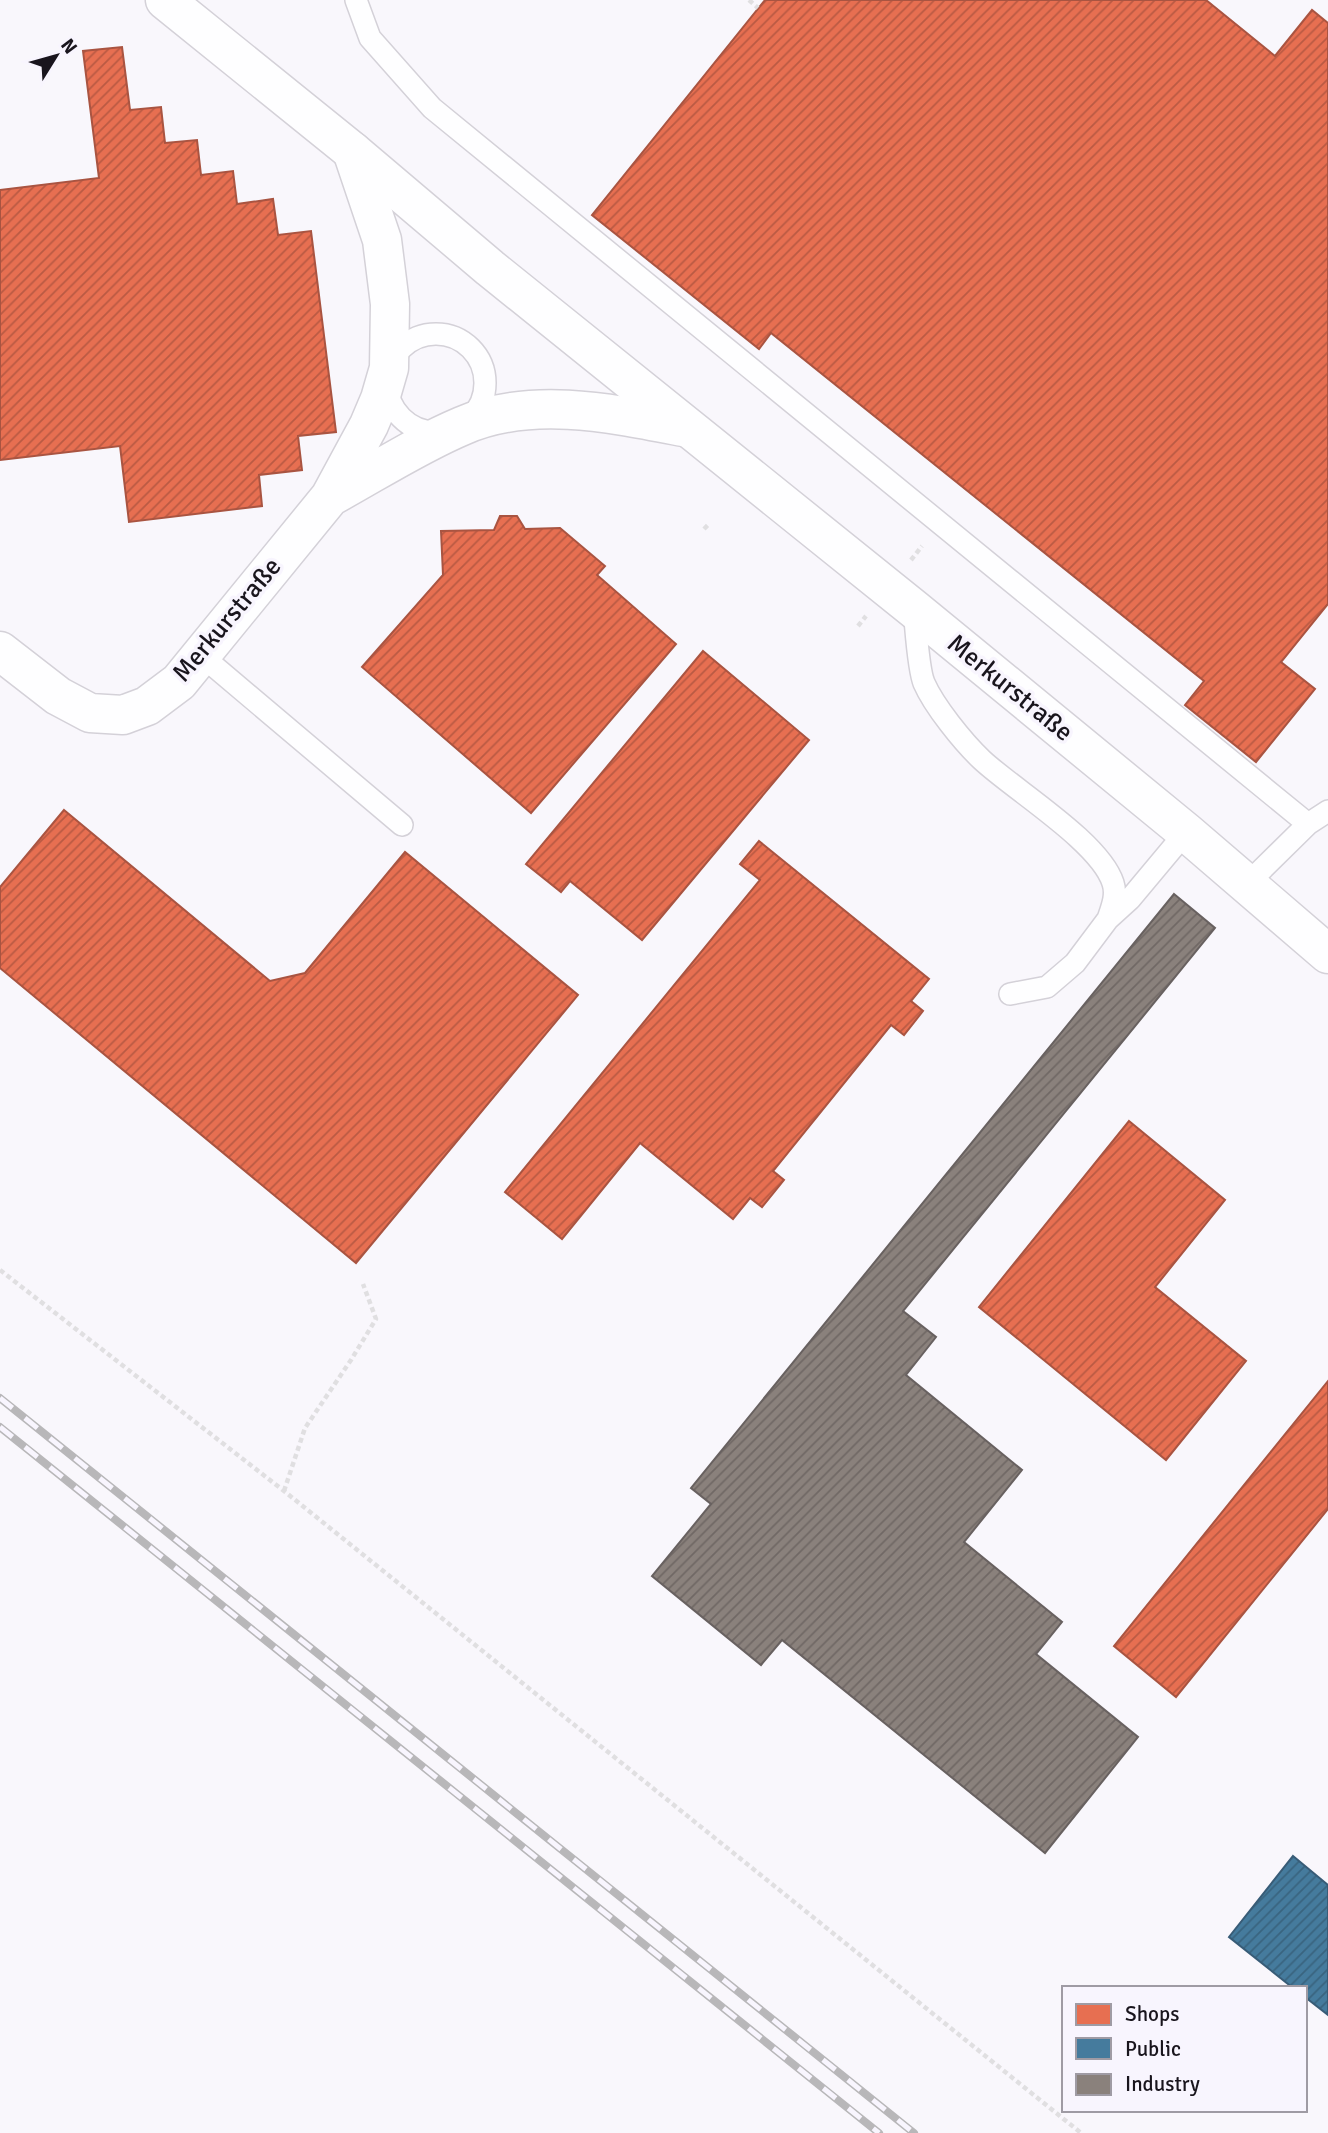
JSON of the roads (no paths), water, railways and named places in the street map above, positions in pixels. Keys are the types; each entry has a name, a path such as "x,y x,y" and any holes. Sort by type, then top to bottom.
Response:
{"street":[{"name":"Merkurstraße","path":"179,6 490,268 914,608 1186,832 1328,954"},
{"name":"Merkurstraße","path":"0,651 58,696 90,713 123,715 147,706 179,682 202,656 330,497 369,425 389,368 390,304 382,240 352,151"},
{"name":"Merkurstraße","path":"330,497 463,425 513,412 558,409 617,415 688,428"}],"lane":[{"path":"356,0 370,38 432,108 1308,824"},
{"path":"431,333 447,334 462,340 473,350 481,362 486,388 479,409 463,425 449,432 432,433 417,429 403,420 389,398 389,368 400,349 415,338 431,333"},
{"path":"914,608 923,682 950,724 981,759 1102,861 1113,882 1115,896 1108,919"},
{"path":"202,656 402,825"},
{"path":"1247,884 1308,824 1328,811"},
{"path":"1010,994 1047,987 1075,962 1108,919 1130,899 1186,832"}],"railway":[{"path":"0,1398 914,2133"},
{"path":"0,1427 879,2133"}]}
